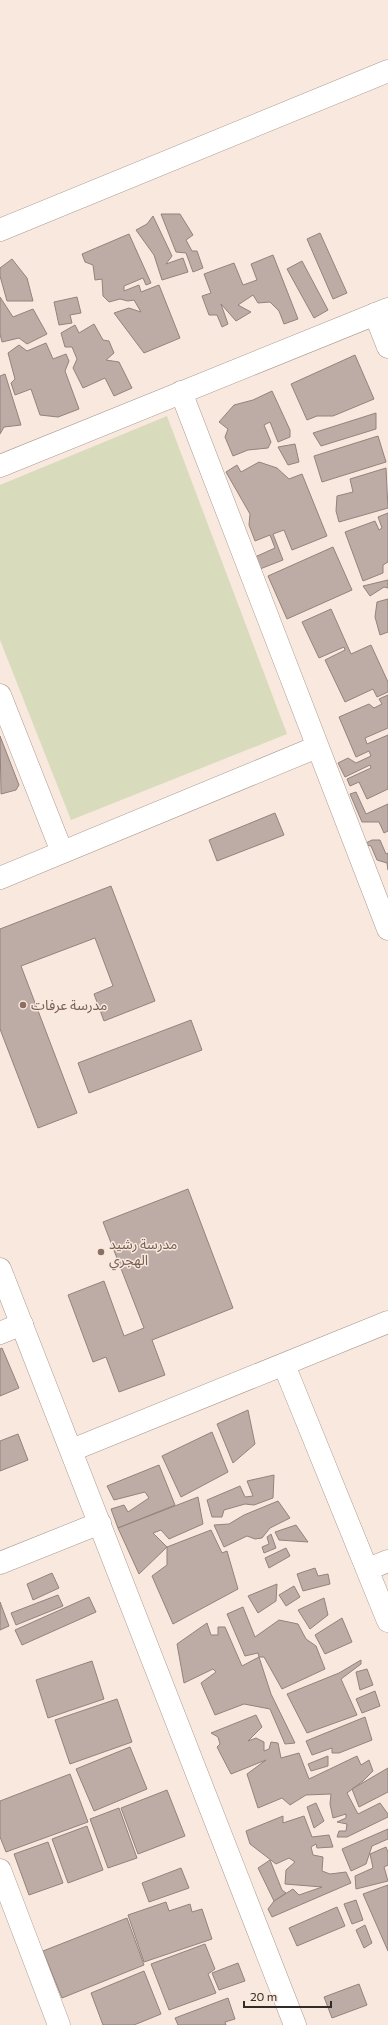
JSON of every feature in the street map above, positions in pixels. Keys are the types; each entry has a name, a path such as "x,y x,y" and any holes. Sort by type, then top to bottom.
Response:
{"street":[{"path":"0,230 388,72"},
{"path":"0,466 382,311 388,347"},
{"path":"181,392 388,929"},
{"path":"0,694 62,852"},
{"path":"0,878 317,747"},
{"path":"0,1269 72,1450 295,2025"},
{"path":"72,1450 388,1322"},
{"path":"0,1333 22,1324"},
{"path":"284,1365 388,1621"},
{"path":"0,1563 100,1523"},
{"path":"368,1569 388,1561"},
{"path":"0,1870 59,2025"}],"green space":[{"path":"167,416 287,734 71,820 0,640 0,485"}],"building":[{"path":"161,214 180,214 193,235 186,240 192,251 197,251 203,268 193,272 186,253 176,252"},
{"path":"153,216 172,256 166,264 183,258 188,272 162,280 154,255 136,230 147,224"},
{"path":"320,233 347,293 333,299 307,239"},
{"path":"129,234 151,283 146,285 143,278 124,286 124,291 139,285 141,292 159,285 180,338 144,353 114,313 129,308 141,312 134,300 128,301 120,299 109,302 103,296 102,279 95,280 93,265 85,262 82,254"},
{"path":"273,255 298,319 284,324 279,311 270,302 258,303 253,295 238,305 251,312 236,321 221,304 228,324 222,327 217,315 209,315 202,296 211,293 204,274 234,263 243,285 257,280 251,264"},
{"path":"12,259 27,278 33,301 7,301 0,276 0,268"},
{"path":"302,261 328,310 314,318 287,269"},
{"path":"0,297 13,317 33,309 47,334 27,344 19,338 2,342 0,334"},
{"path":"77,297 81,313 70,315 72,323 59,325 54,302"},
{"path":"94,324 103,340 109,341 114,353 106,360 119,362 132,388 114,396 105,378 83,388 73,368 77,359 72,347 65,347 61,333 75,325 79,333"},
{"path":"46,343 53,359 66,354 69,361 65,371 79,409 58,417 40,415 31,389 15,395 11,383 15,379 8,353 19,345 27,351"},
{"path":"355,355 374,399 333,416 317,416 307,420 291,384"},
{"path":"5,374 21,425 4,427 0,434 0,376"},
{"path":"272,391 290,430 290,437 278,442 270,422 264,425 271,442 268,448 248,450 233,456 225,437 228,429 219,422 234,405 253,400"},
{"path":"376,413 376,429 321,446 313,433"},
{"path":"378,436 386,462 322,482 314,456"},
{"path":"295,444 299,462 288,465 278,447"},
{"path":"259,462 277,468 289,479 302,474 327,536 292,550 284,530 273,534 283,560 260,569 255,557 275,548 270,535 255,541 249,525 250,514 226,472 237,465 241,472"},
{"path":"386,468 388,508 339,522 336,511 337,496 353,492 350,479"},
{"path":"388,513 388,562 383,565 383,573 363,581 345,532 375,521 379,530 382,528 378,517"},
{"path":"333,547 352,590 287,619 268,576"},
{"path":"388,580 388,588 384,587 370,596 363,586"},
{"path":"388,599 388,632 380,635 375,617 377,602"},
{"path":"331,609 351,654 371,645 388,682 388,692 377,697 373,689 345,702 325,660 345,650 344,647 319,658 302,622"},
{"path":"388,695 388,728 365,738 367,744 388,735 388,789 367,799 359,782 350,786 347,779 371,768 370,765 345,777 338,763 348,758 356,763 371,756 369,751 356,757 339,717 369,704 374,708 382,704 379,699"},
{"path":"0,736 19,785 16,790 1,794"},
{"path":"356,792 366,814 388,804 388,831 384,833 379,822 362,822 350,794"},
{"path":"275,813 284,835 217,861 209,840"},
{"path":"372,840 380,840 386,854 388,853 388,870 387,863 377,860 371,846 364,844"},
{"path":"111,886 155,1001 104,1021 94,994 113,986 95,938 21,966 77,1113 38,1128 0,1029 0,929"},
{"path":"191,1020 202,1050 89,1093 78,1063"},
{"path":"188,1189 233,1308 152,1340 165,1375 119,1392 106,1357 93,1362 68,1295 104,1281 124,1336 144,1328 103,1222"},
{"path":"2,1348 19,1388 0,1396 0,1349"},
{"path":"248,1410 255,1444 233,1463 217,1424"},
{"path":"212,1432 228,1472 181,1497 162,1456"},
{"path":"18,1434 28,1460 0,1471 0,1441"},
{"path":"159,1465 175,1505 118,1528 111,1509 124,1505 128,1512 149,1498 145,1492 114,1500 107,1486"},
{"path":"274,1475 273,1498 254,1505 245,1504 224,1510 222,1517 212,1517 207,1500 240,1486 245,1497 253,1496 247,1481"},
{"path":"198,1497 203,1524 169,1539 161,1530 153,1533 167,1547 139,1574 118,1528"},
{"path":"278,1501 290,1518 270,1528 262,1538 255,1539 247,1536 224,1547 214,1525 229,1524 244,1515"},
{"path":"296,1525 308,1542 279,1540 275,1532"},
{"path":"211,1530 222,1553 227,1551 238,1589 173,1624 152,1576 167,1565 167,1547"},
{"path":"271,1534 276,1548 264,1553 262,1547 269,1544 267,1537"},
{"path":"286,1548 290,1556 269,1568 265,1558"},
{"path":"315,1568 318,1576 328,1574 330,1584 303,1591 297,1574"},
{"path":"52,1573 59,1588 33,1600 27,1584"},
{"path":"277,1584 276,1601 258,1613 248,1596"},
{"path":"294,1586 300,1597 286,1606 279,1595"},
{"path":"58,1595 63,1606 16,1625 11,1613"},
{"path":"89,1597 96,1612 22,1645 15,1630"},
{"path":"324,1598 328,1615 310,1629 298,1610"},
{"path":"0,1602 9,1626 0,1630"},
{"path":"243,1607 255,1637 279,1620 298,1624 306,1639 316,1646 325,1669 282,1689 264,1657 259,1657 258,1653 245,1656 227,1614"},
{"path":"342,1618 352,1642 325,1654 315,1635"},
{"path":"207,1623 211,1635 218,1635 218,1627 225,1627 242,1666 259,1657 271,1694 295,1743 285,1744 270,1709 244,1704 215,1715 201,1683 216,1672 213,1669 184,1683 177,1644"},
{"path":"361,1660 361,1664 341,1679 357,1715 307,1733 287,1694 339,1673"},
{"path":"92,1661 104,1699 48,1718 36,1680"},
{"path":"367,1669 373,1685 360,1690 356,1672"},
{"path":"375,1691 380,1706 362,1713 356,1699"},
{"path":"117,1699 132,1742 70,1764 55,1720"},
{"path":"256,1715 262,1727 248,1741 256,1738 264,1742 264,1751 269,1749 271,1742 278,1743 281,1758 299,1753 309,1779 357,1756 361,1765 369,1760 373,1771 347,1793 358,1814 380,1803 388,1814 388,1817 347,1837 337,1837 339,1831 346,1831 347,1824 337,1822 346,1818 346,1814 333,1818 330,1804 331,1794 306,1795 290,1805 282,1798 258,1808 247,1774 266,1760 231,1774 217,1747 220,1744 218,1737 211,1733"},
{"path":"365,1717 372,1740 339,1753 332,1753 332,1748 312,1755 306,1741"},
{"path":"130,1747 147,1789 94,1811 76,1769"},
{"path":"328,1756 328,1766 311,1771 308,1764"},
{"path":"388,1768 388,1792 359,1807 352,1789"},
{"path":"70,1774 88,1822 6,1852 0,1837 0,1801"},
{"path":"167,1790 185,1836 138,1854 121,1808"},
{"path":"316,1803 324,1821 314,1828 307,1807"},
{"path":"119,1808 137,1858 108,1868 90,1819"},
{"path":"283,1816 283,1823 304,1816 312,1837 329,1835 333,1847 317,1848 316,1844 311,1847 313,1855 323,1857 322,1871 330,1874 346,1872 351,1883 272,1917 268,1909 274,1901 293,1889 299,1895 322,1887 285,1884 286,1870 295,1862 289,1858 276,1864 250,1844 246,1831"},
{"path":"87,1826 103,1870 68,1883 52,1839"},
{"path":"388,1829 388,1839 372,1846 366,1864 351,1871 342,1849"},
{"path":"48,1842 63,1883 29,1895 14,1854"},
{"path":"386,1847 388,1852 388,1865 384,1867 388,1881 356,1889 355,1876 373,1868 370,1854"},
{"path":"270,1860 282,1890 286,1893 274,1901 258,1868"},
{"path":"181,1868 189,1888 149,1902 142,1883"},
{"path":"388,1885 388,1951 363,1894"},
{"path":"356,1900 363,1920 352,1924 344,1904"},
{"path":"166,1902 169,1911 190,1904 192,1912 202,1909 212,1939 144,1962 128,1915"},
{"path":"337,1907 345,1926 297,1946 289,1928"},
{"path":"127,1918 144,1965 62,1998 43,1951"},
{"path":"365,1925 372,1943 364,1948 356,1930"},
{"path":"205,1944 215,1969 208,1974 216,1993 169,2010 151,1964"},
{"path":"238,1963 245,1981 219,1990 212,1973"},
{"path":"144,1971 161,2014 134,2025 103,2025 91,1993"},
{"path":"359,1984 367,2005 332,2018 324,1997"},
{"path":"228,1998 235,2019 225,2022 226,2025 178,2025 175,2018"}],"place":[{"name":"مدرسة عرفات","path":"23,1005"},
{"name":"مدرسة رشيد الهجري","path":"101,1252"}]}
